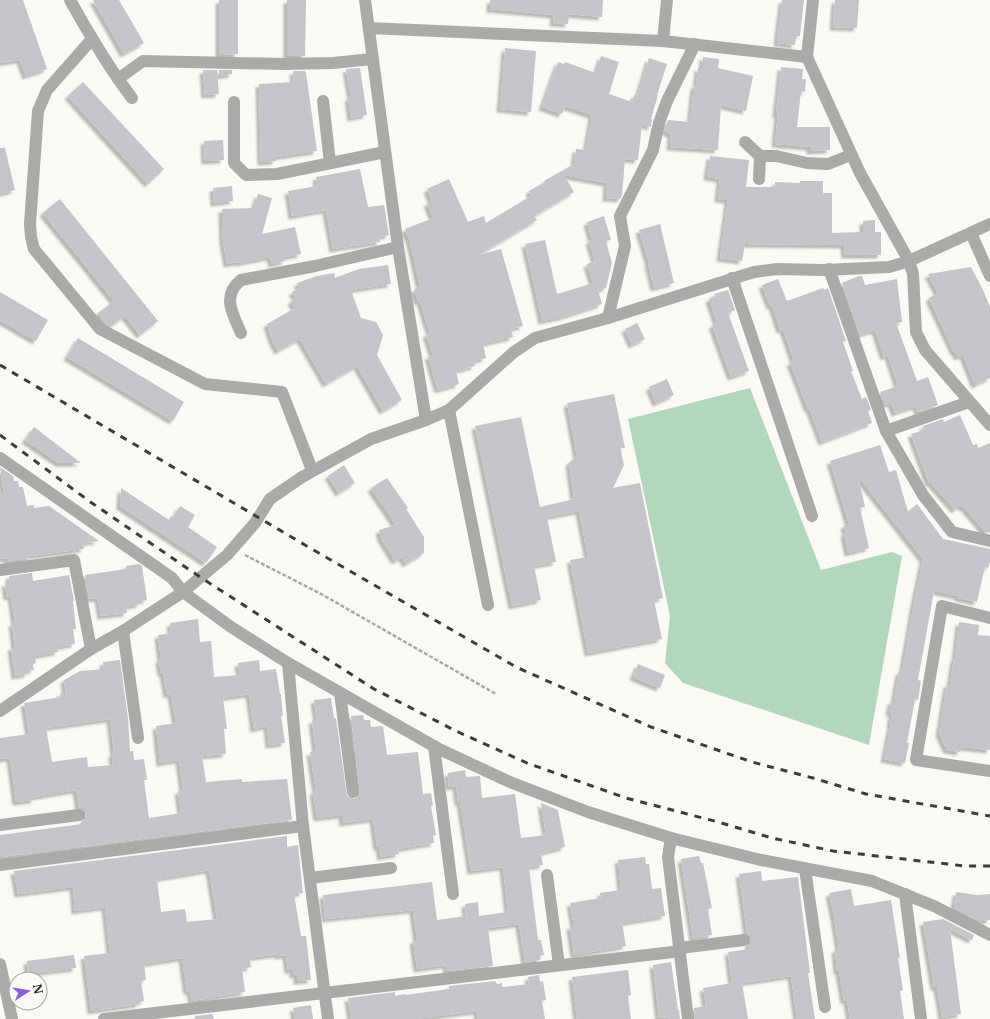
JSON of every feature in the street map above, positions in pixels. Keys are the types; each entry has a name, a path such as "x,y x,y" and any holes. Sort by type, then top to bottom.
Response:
{"street":[{"path":"70,0 92,39 132,98"},
{"path":"365,0 398,247 426,420"},
{"path":"663,41 667,0"},
{"path":"813,0 807,57 851,155 909,261 913,274 916,332 925,350 990,425"},
{"path":"369,28 663,41 807,57"},
{"path":"92,39 47,90 38,111 30,224 34,248 100,329 206,384 282,392 312,470"},
{"path":"608,318 625,246 620,216 653,150 659,123 667,101 695,44"},
{"path":"118,79 143,61 284,64 333,63 372,59"},
{"path":"323,101 330,163"},
{"path":"234,102 234,163 246,175 277,174 385,152"},
{"path":"745,142 760,156 776,156 807,163 828,164 851,155"},
{"path":"760,156 760,179"},
{"path":"0,710 90,649 123,631 182,592 227,555 255,523 270,499 312,470 371,439 426,420 449,410 514,352 535,338 608,318 754,272 777,269 889,267 909,261 990,224"},
{"path":"971,233 990,276"},
{"path":"241,333 230,306 231,292 235,284 241,280 315,266 398,247"},
{"path":"829,269 886,431 923,495 952,532 990,541"},
{"path":"732,278 812,516"},
{"path":"886,431 969,402"},
{"path":"449,410 488,606"},
{"path":"0,458 172,578 182,592 230,627 288,664 434,746 510,782 588,812 671,838 761,860 872,881 934,906 990,935"},
{"path":"0,570 74,560 90,649"},
{"path":"990,618 942,606 916,760 990,771"},
{"path":"123,631 138,738"},
{"path":"288,664 303,826 328,1019"},
{"path":"340,693 352,792"},
{"path":"434,746 453,894"},
{"path":"0,825 79,815"},
{"path":"0,865 303,826"},
{"path":"671,838 668,858 681,950 688,1019"},
{"path":"310,878 391,868"},
{"path":"805,869 825,1007"},
{"path":"547,875 559,965"},
{"path":"905,894 921,1019"},
{"path":"104,1019 681,950 744,940"},
{"path":"0,964 12,1019"}],"path":[{"path":"232,549 323,595 496,694"}],"green space":[{"path":"750,388 821,570 892,552 902,556 869,745 683,683 665,663 670,616 628,419"}],"building":[{"path":"0,0 23,0 47,69 26,76 20,60 0,63"},
{"path":"93,0 119,0 144,43 124,54"},
{"path":"219,0 238,0 238,54 219,55"},
{"path":"287,0 306,0 305,56 287,56"},
{"path":"490,0 603,0 602,17 569,14 568,24 553,23 554,15 490,9"},
{"path":"782,0 804,0 800,36 796,36 795,45 777,43"},
{"path":"835,0 859,0 857,28 833,27"},
{"path":"505,48 536,51 531,112 500,109"},
{"path":"601,56 619,62 609,94 632,102 635,94 638,95 649,58 667,64 657,95 651,119 651,127 642,124 638,160 625,159 622,196 620,199 606,198 607,183 564,175 574,192 534,216 537,220 478,255 501,249 523,326 511,329 513,337 483,344 486,358 474,361 475,366 456,371 459,384 438,390 428,356 433,355 426,334 430,333 420,301 418,302 414,289 420,287 410,242 405,229 433,218 427,203 432,201 427,189 449,179 468,222 484,216 486,223 531,196 529,191 574,164 576,149 586,150 592,115 565,106 562,114 542,107 558,62 564,64 565,62 596,73"},
{"path":"703,57 719,59 718,68 753,76 746,111 721,105 718,150 670,147 671,134 668,134 668,132 665,131 668,120 690,122 694,85 696,86 698,68 702,68"},
{"path":"781,67 803,69 802,79 806,79 805,92 801,91 797,127 830,127 830,150 810,151 810,147 775,144 778,114 776,114"},
{"path":"360,68 367,115 351,118 348,98 351,97 346,69"},
{"path":"203,70 217,70 219,94 205,95"},
{"path":"219,70 232,70 232,74 219,76"},
{"path":"293,71 305,71 306,73 317,151 276,157 276,161 261,162 259,84 294,82"},
{"path":"83,82 164,169 148,184 68,96"},
{"path":"223,140 224,160 205,161 204,141"},
{"path":"0,148 5,148 15,190 0,194"},
{"path":"710,156 749,160 746,187 775,187 775,182 800,183 800,181 823,181 823,193 832,193 832,233 863,232 863,221 875,220 875,232 881,232 881,255 845,255 844,245 745,244 742,261 720,258 728,200 718,199 720,179 707,177"},
{"path":"360,169 368,207 384,205 389,235 379,237 380,242 333,249 326,210 292,216 288,191 317,186 316,177"},
{"path":"232,186 233,201 214,203 213,188"},
{"path":"258,194 272,198 262,234 295,227 301,254 285,257 285,261 272,264 270,257 227,264 223,241 222,209 254,208"},
{"path":"60,199 158,321 140,335 125,316 111,326 106,324 98,313 114,301 43,213"},
{"path":"604,216 611,240 606,241 612,263 606,288 598,290 602,304 562,317 542,321 525,244 545,240 557,294 593,283 587,264 595,261 589,241 592,240 587,222"},
{"path":"660,224 674,283 654,288 649,263 639,230"},
{"path":"388,265 391,284 351,290 361,318 376,322 383,335 377,355 402,400 383,411 357,366 326,384 300,339 278,351 272,340 267,324 295,308 291,301 296,298 292,292 300,288 297,283 317,276 334,273 335,278 359,269"},
{"path":"971,267 990,307 990,378 975,385 963,355 958,357 954,352 929,298 938,293 928,274"},
{"path":"862,276 865,285 897,279 902,322 896,323 917,381 928,377 938,405 918,412 916,406 895,413 891,403 885,405 880,392 898,386 888,355 884,357 875,330 860,335 842,283"},
{"path":"778,279 787,301 823,288 824,290 828,288 846,341 843,342 853,371 851,371 862,399 866,397 871,410 868,411 872,423 822,442 790,362 794,361 783,329 780,330 772,305 770,306 762,285"},
{"path":"728,290 735,310 728,313 749,371 731,377 712,325 717,323 709,299 715,296 714,294"},
{"path":"0,292 48,320 36,341 0,320"},
{"path":"637,323 645,339 632,345 625,329"},
{"path":"78,338 184,402 173,421 67,357"},
{"path":"667,379 674,395 656,403 649,387"},
{"path":"614,394 625,448 620,448 624,465 613,488 640,483 663,598 654,600 662,639 588,653 570,560 588,557 579,511 547,517 556,562 534,566 541,600 512,606 475,426 521,417 540,507 574,499 569,463 577,456 567,403"},
{"path":"960,415 973,445 977,444 978,448 990,443 990,533 985,532 964,507 963,508 960,505 955,510 931,483 929,483 911,434 924,430 923,426 943,419 944,422"},
{"path":"34,427 81,463 59,463 25,440"},
{"path":"880,445 889,472 896,470 908,512 917,504 943,539 990,549 990,561 988,568 985,567 977,602 934,591 918,680 921,681 918,700 915,699 905,763 884,759 891,724 892,713 889,712 891,701 894,701 899,671 902,672 923,559 858,476 865,507 860,508 869,548 848,553 844,525 849,524 830,461"},
{"path":"344,465 355,483 339,493 328,476"},
{"path":"0,467 13,476 14,481 18,481 19,487 23,487 27,506 34,505 34,508 49,506 99,541 83,543 84,549 30,556 30,558 7,561 7,558 0,559 0,493 4,493"},
{"path":"387,478 408,508 406,509 424,537 424,553 406,564 402,557 395,561 381,538 379,530 396,525 371,488"},
{"path":"121,488 169,520 171,516 173,518 180,506 195,515 188,527 217,547 206,563 120,506"},
{"path":"139,564 142,566 147,600 140,601 140,604 126,607 127,613 101,616 98,598 89,599 85,575 126,569 126,566"},
{"path":"32,573 33,581 69,575 74,601 76,629 73,629 75,644 57,647 58,652 35,656 36,663 33,664 34,670 28,671 28,674 15,676 11,647 15,647 12,623 15,623 11,596 7,597 5,583 10,583 9,576"},
{"path":"198,619 200,642 211,641 214,677 240,675 238,663 259,660 260,671 276,669 281,694 283,716 281,716 285,743 269,745 267,726 254,729 249,694 223,698 227,729 224,729 226,754 202,756 206,782 242,779 242,782 287,779 292,820 0,857 0,835 82,824 86,818 85,811 79,808 76,790 34,797 34,800 16,802 10,758 0,759 0,738 29,734 24,703 61,697 60,693 66,693 64,680 80,671 104,669 103,662 120,660 128,718 130,751 133,751 134,760 144,759 147,780 144,780 149,818 181,813 178,791 183,790 179,760 160,763 156,726 176,723 171,694 167,695 159,660 161,659 158,635 171,633 170,623","holes":["110,719 114,753 112,754 113,765 88,767 87,757 52,762 46,728"]},
{"path":"959,622 979,625 978,635 990,636 990,750 961,747 960,752 947,750 939,733 947,684 950,684 955,658"},
{"path":"638,664 665,675 660,688 633,677"},
{"path":"331,698 334,718 336,718 347,796 354,799 360,794 351,716 363,715 364,720 370,720 371,727 383,726 387,755 418,752 423,794 431,793 433,806 431,806 436,835 433,836 434,843 398,849 399,854 381,857 379,847 377,847 373,819 343,823 342,815 317,818 313,791 316,791 310,752 316,752 312,720 317,720 314,700"},
{"path":"465,770 466,777 480,776 482,798 515,794 521,838 546,835 541,803 558,810 565,847 541,853 543,865 529,867 538,940 541,940 544,955 540,956 540,960 525,962 519,924 488,928 493,966 447,971 446,965 417,969 413,940 417,940 413,910 325,919 323,895 432,882 437,920 466,916 465,904 478,902 479,916 508,912 503,867 471,871 460,802 458,802 456,786 449,787 448,773"},
{"path":"287,836 287,847 298,845 303,893 294,894 301,936 306,936 311,980 297,981 297,974 293,975 293,970 288,970 286,955 278,956 278,954 249,958 251,967 242,969 245,992 192,1001 190,991 187,992 182,958 144,964 146,980 141,981 144,1001 139,1002 139,1004 91,1011 84,956 110,953 105,907 75,911 73,887 18,894 14,871","holes":["209,870 217,919 187,922 185,909 161,912 157,879"]},
{"path":"699,856 701,863 703,863 712,908 708,909 712,935 693,938 681,859"},
{"path":"645,857 646,864 649,864 652,889 661,888 665,916 622,923 626,946 574,955 570,926 574,926 570,903 601,898 600,893 621,890 618,860"},
{"path":"761,871 762,881 798,877 810,973 808,973 815,1019 797,1019 791,976 742,983 748,1019 695,1019 694,1008 706,1006 703,988 732,983 728,952 749,949 748,946 751,939 747,933 739,874"},
{"path":"851,889 854,906 891,900 900,958 898,958 903,990 900,991 904,1019 850,1019 847,1000 844,1001 839,971 837,971 835,949 839,949 829,893"},
{"path":"956,892 977,895 990,894 990,920 981,922 954,908"},
{"path":"943,919 974,935 972,940 950,929 961,1014 942,1017 937,987 934,987 923,922"},
{"path":"74,955 76,968 48,972 28,971 27,961"},
{"path":"671,962 680,1019 668,1019 668,1017 659,1018 653,965"},
{"path":"628,970 631,995 628,996 631,1019 577,1019 572,977"},
{"path":"539,975 540,982 543,981 546,1000 542,1001 545,1019 478,1019 477,1011 416,1019 351,1019 348,998 395,992 395,996 405,995 449,989 449,986 495,981 497,984 502,983 502,987 529,984 528,977"},
{"path":"311,1005 313,1019 295,1019 293,1008"},
{"path":"212,1014 214,1019 195,1019 195,1016"}],"railway":[{"path":"0,365 305,545 516,667 651,727 752,762 866,794 990,816"},
{"path":"0,435 89,501 200,577 374,689 456,731 527,763 626,798 772,838 833,851 965,866 990,866"}]}
